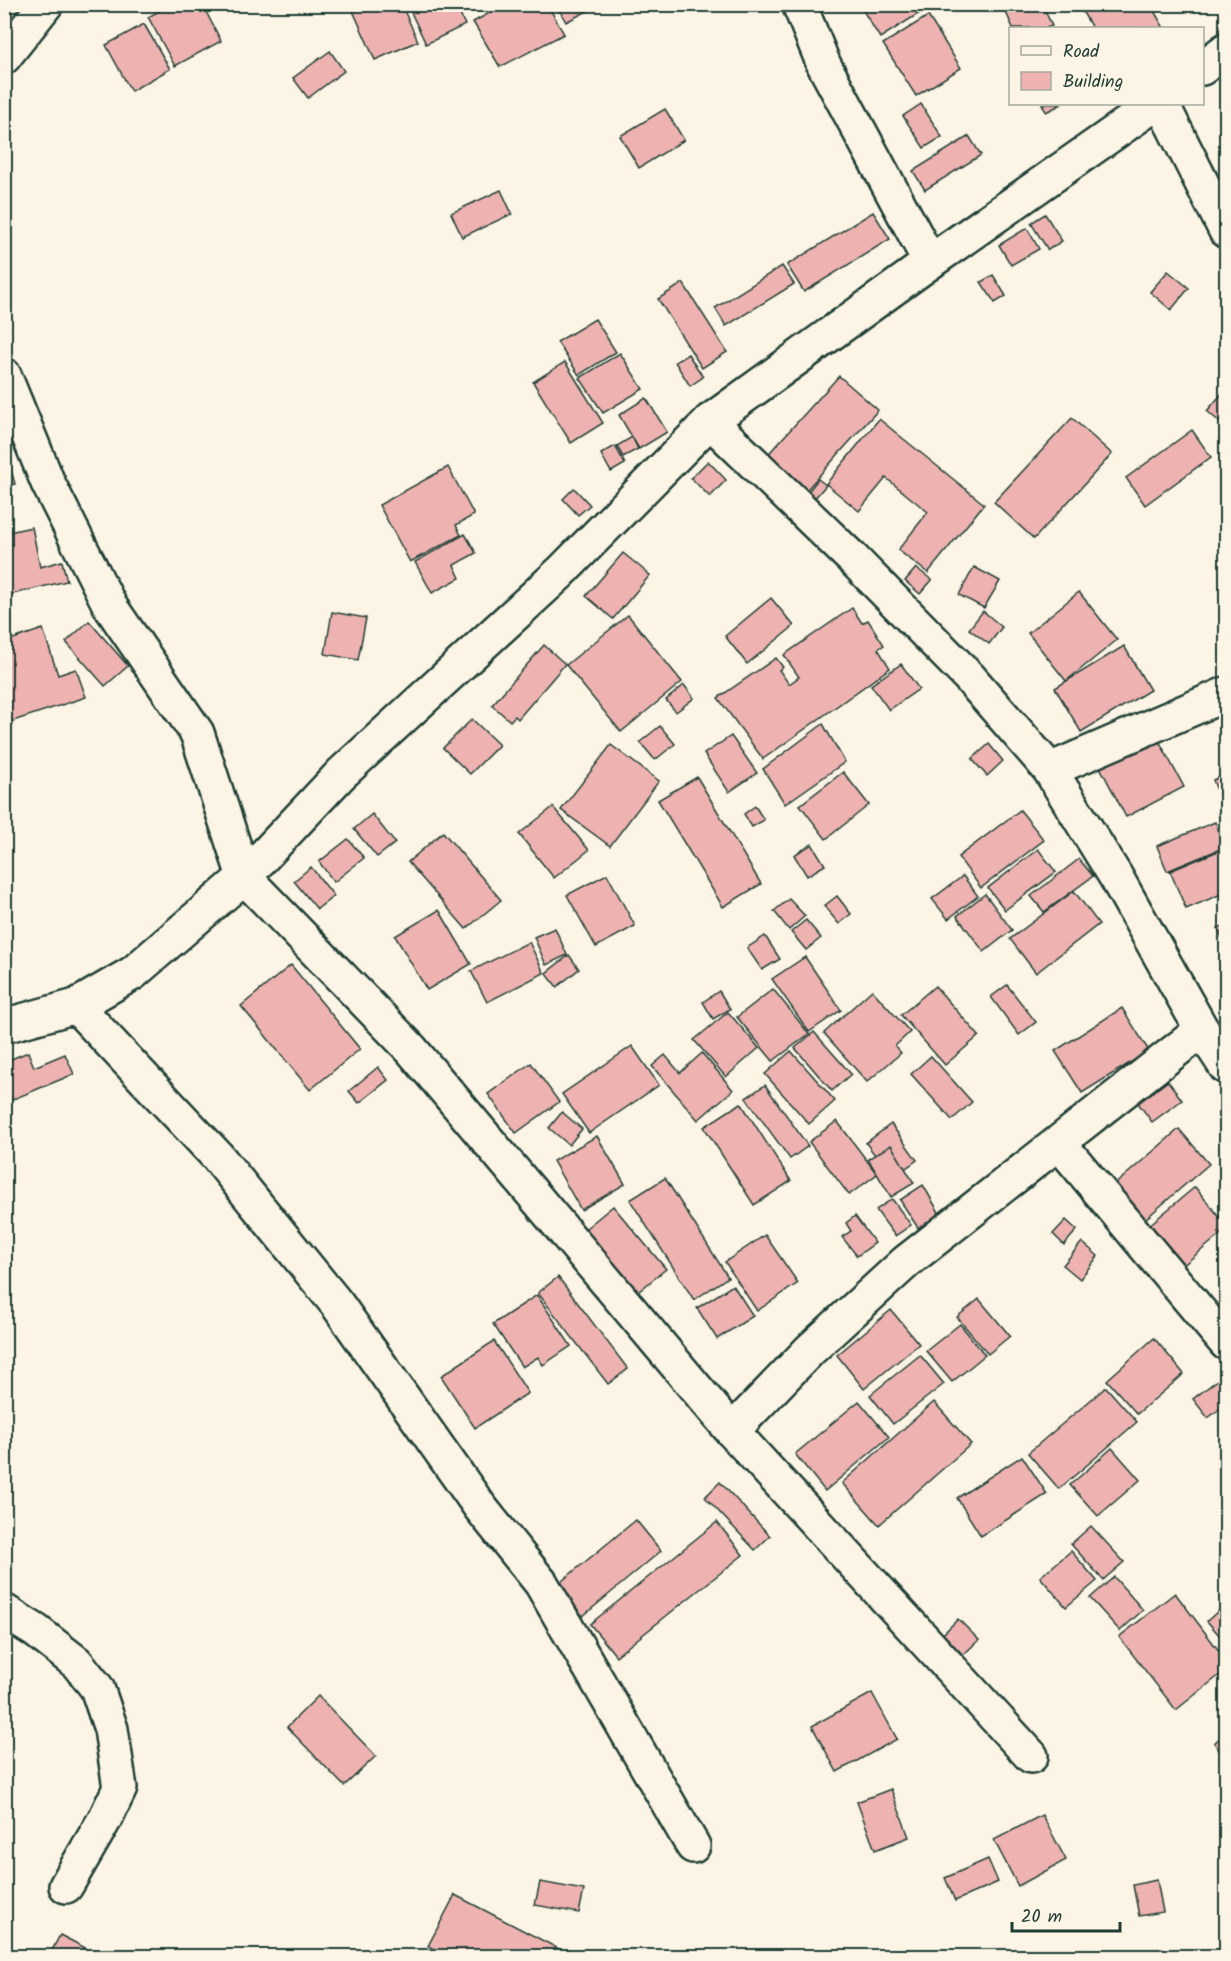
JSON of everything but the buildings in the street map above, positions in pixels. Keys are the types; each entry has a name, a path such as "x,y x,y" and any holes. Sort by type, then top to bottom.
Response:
{"street":[{"path":"4,57 46,4"},
{"path":"799,4 824,65 930,262"},
{"path":"1204,67 1227,50"},
{"path":"4,1026 76,1006 133,973 244,877 341,774 561,572 710,421 930,262 1154,105"},
{"path":"1163,105 1227,231"},
{"path":"4,375 48,483 110,606 197,733 244,877 411,1049 549,1210 732,1431 1031,1756"},
{"path":"710,421 853,559 969,677 1050,770 1116,877 1202,1030 1227,1066"},
{"path":"1050,770 1227,694"},
{"path":"76,1006 217,1156 337,1304 480,1507 541,1583 693,1846"},
{"path":"732,1431 810,1350 906,1262 1202,1030"},
{"path":"1059,1143 1227,1343"},
{"path":"4,1611 36,1630 77,1663 97,1688 111,1729 120,1788 66,1887"}]}
